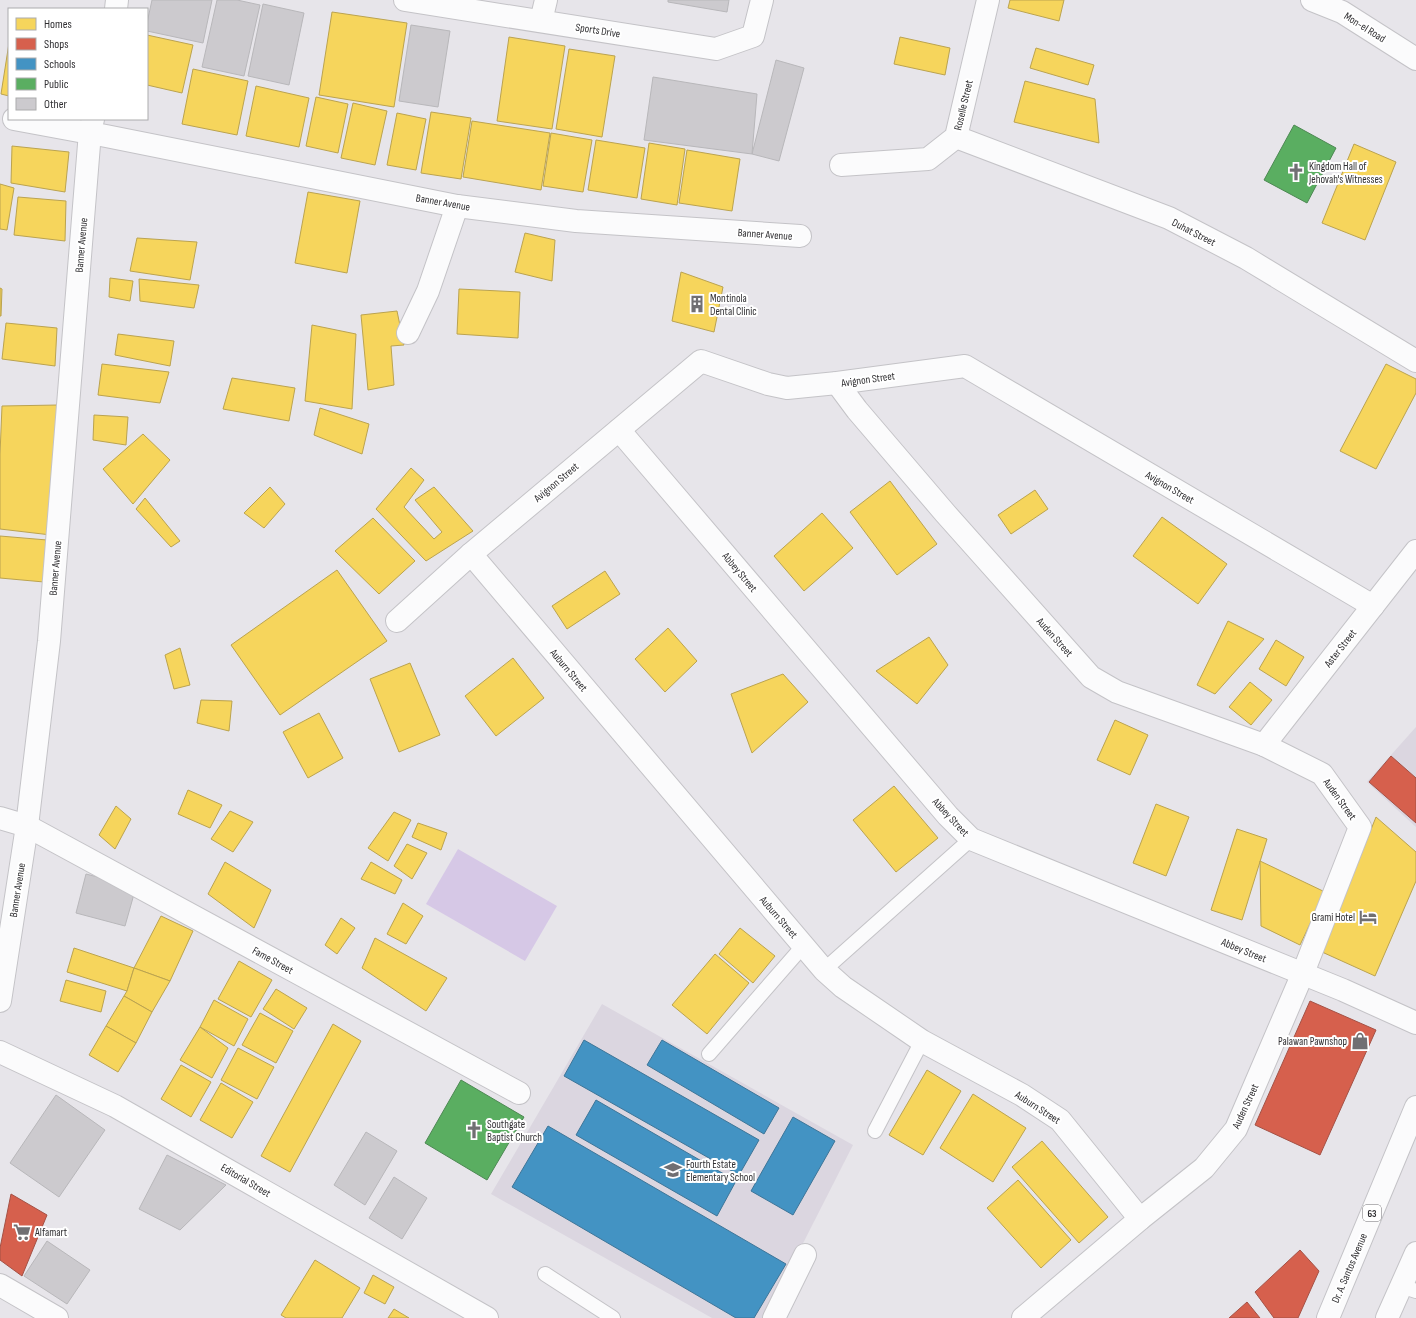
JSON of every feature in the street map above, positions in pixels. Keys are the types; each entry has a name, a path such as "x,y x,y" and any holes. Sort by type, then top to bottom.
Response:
{"street":[{"name":"Sports Drive","path":"405,0 716,49 753,36 762,0"},
{"path":"541,21 546,0"},
{"name":"Roselle Street","path":"842,165 928,159 956,137 988,0"},
{"name":"Mon-el Road","path":"1312,0 1345,6 1416,59"},
{"name":"Banner Avenue","path":"25,120 91,126 457,206 576,221 800,236"},
{"name":"Banner Avenue","path":"0,1001 27,826 49,641 91,126"},
{"name":"Duhat Street","path":"956,137 1169,218 1246,258 1416,361"},
{"path":"408,333 428,291 457,206"},
{"name":"Avignon Street","path":"397,621 471,554 702,361 768,384 787,388 965,366 1373,606"},
{"name":"Auden Street","path":"837,383 857,410 940,507 1090,677 1117,692 1264,745 1322,774 1360,827 1303,973 1236,1129 1204,1168 1140,1219 1023,1318"},
{"name":"Abbey Street","path":"619,430 943,810 971,839 1303,973 1416,1023"},
{"name":"Aster Street","path":"1264,745 1416,551"},
{"name":"Auburn Street","path":"471,554 722,852 804,945 824,970 843,987 922,1041 1022,1096 1060,1120 1140,1219"},
{"name":"Fame Street","path":"0,818 27,826 519,1093"},
{"name":"Editorial Street","path":"0,1052 115,1106 487,1318"},
{"name":"Dr. A. Santos Avenue","path":"1328,1318 1416,1107"},
{"path":"1387,1318 1409,1288 1416,1253"},
{"path":"774,1318 805,1255"},
{"path":"0,1285 57,1318"}],"lane":[{"path":"824,970 971,839"},
{"path":"709,1054 804,945"},
{"path":"875,1131 922,1041"},
{"path":"545,1274 613,1318"}],"shaded area":[{"path":"1416,727 1416,827 1367,782"},
{"path":"458,849 557,906 525,961 426,904"},
{"name":"Fourth Estate Elementary School","path":"602,1004 853,1145 765,1318 712,1318 491,1194"}],"building: Homes":[{"path":"1010,0 1064,0 1059,21 1008,8"},
{"path":"332,12 407,23 394,107 319,95"},
{"path":"148,35 193,45 182,93 148,85"},
{"path":"509,37 565,46 552,129 497,121"},
{"path":"900,37 950,48 945,75 894,64"},
{"path":"1036,48 1094,65 1088,85 1030,68"},
{"path":"8,49 8,96 1,94"},
{"path":"569,49 615,56 602,137 556,129"},
{"path":"193,69 248,81 237,135 182,124"},
{"path":"1025,81 1095,99 1099,143 1014,122"},
{"path":"256,86 309,98 299,147 246,136"},
{"path":"316,97 348,104 338,153 306,146"},
{"path":"353,103 387,111 375,165 341,158"},
{"path":"431,112 471,118 461,179 421,173"},
{"path":"397,113 426,119 416,170 387,165"},
{"path":"472,121 550,133 541,190 463,177"},
{"path":"551,133 592,140 583,192 543,186"},
{"path":"596,140 645,148 637,198 588,190"},
{"path":"649,143 685,149 677,205 641,199"},
{"path":"1354,144 1396,162 1365,240 1322,223"},
{"path":"12,146 69,152 65,192 11,183"},
{"path":"687,150 740,159 732,211 679,203"},
{"path":"0,184 14,188 7,230 0,229"},
{"path":"308,192 360,201 347,273 295,263"},
{"path":"18,197 66,201 65,241 14,235"},
{"path":"525,233 555,240 552,281 515,272"},
{"path":"137,238 197,242 190,280 130,271"},
{"name":"Montinola Dental Clinic","path":"681,272 723,287 714,332 672,321"},
{"path":"110,278 133,281 130,301 109,297"},
{"path":"139,279 199,285 194,308 140,301"},
{"path":"0,288 2,289 1,316 0,316"},
{"path":"459,289 520,292 518,338 457,334"},
{"path":"397,311 404,345 391,346 394,385 368,390 361,315"},
{"path":"6,323 57,328 55,366 2,359"},
{"path":"312,325 356,334 352,409 305,401"},
{"path":"118,334 174,341 170,366 115,355"},
{"path":"102,364 169,372 160,403 98,395"},
{"path":"1386,364 1416,379 1416,393 1376,469 1340,451"},
{"path":"232,378 295,388 289,421 223,409"},
{"path":"58,405 51,535 0,529 0,454 2,406"},
{"path":"320,408 369,424 362,454 314,435"},
{"path":"94,415 128,417 126,445 93,440"},
{"path":"143,434 170,460 133,504 103,469"},
{"path":"411,468 424,480 404,507 434,539 442,532 415,500 434,487 473,531 426,561 376,509"},
{"path":"890,481 937,544 897,575 850,512"},
{"path":"270,487 285,504 264,528 244,513"},
{"path":"1035,490 1048,509 1011,534 998,515"},
{"path":"145,498 180,541 171,547 136,509"},
{"path":"822,513 853,548 804,591 774,556"},
{"path":"1162,517 1227,564 1198,604 1133,556"},
{"path":"373,518 415,561 379,594 335,551"},
{"path":"0,536 47,540 44,582 0,578"},
{"path":"337,570 387,641 280,715 231,645"},
{"path":"605,571 620,594 567,629 552,606"},
{"path":"1228,621 1264,639 1215,694 1197,685"},
{"path":"668,628 697,661 665,692 635,659"},
{"path":"929,637 948,665 917,704 876,671"},
{"path":"1276,640 1304,657 1286,686 1259,669"},
{"path":"180,648 190,685 174,689 165,655"},
{"path":"513,658 544,698 496,736 465,696"},
{"path":"410,663 440,735 399,752 370,679"},
{"path":"783,674 808,702 752,753 731,694"},
{"path":"1250,682 1272,700 1251,725 1229,707"},
{"path":"201,700 232,701 229,731 197,723"},
{"path":"319,713 343,758 308,778 283,732"},
{"path":"1115,720 1148,735 1130,775 1097,760"},
{"path":"894,786 938,838 896,872 853,820"},
{"path":"188,790 222,805 210,828 178,814"},
{"path":"1156,804 1189,817 1166,876 1133,863"},
{"path":"116,806 131,819 115,849 99,835"},
{"path":"230,811 253,822 233,852 211,839"},
{"path":"394,812 411,820 388,861 368,848"},
{"name":"Grami Hotel","path":"1376,817 1416,852 1416,881 1375,976 1322,952"},
{"path":"418,823 447,833 441,850 412,837"},
{"path":"1237,829 1267,839 1242,920 1211,910"},
{"path":"407,844 427,853 412,879 394,866"},
{"path":"1260,861 1325,892 1300,945 1261,926"},
{"path":"225,862 271,890 254,928 208,894"},
{"path":"371,862 402,880 395,894 361,879"},
{"path":"403,903 423,916 406,944 387,934"},
{"path":"161,916 193,931 170,981 134,968"},
{"path":"341,918 355,928 337,954 325,945"},
{"path":"740,928 775,956 753,983 719,954"},
{"path":"375,938 447,978 426,1011 362,968"},
{"path":"74,948 134,968 127,991 67,972"},
{"path":"715,954 749,983 707,1034 672,1005"},
{"path":"239,961 272,980 251,1017 218,999"},
{"path":"134,968 170,981 152,1012 124,996"},
{"path":"66,980 106,991 101,1012 60,1001"},
{"path":"276,989 307,1008 294,1029 263,1009"},
{"path":"124,996 152,1012 136,1043 106,1026"},
{"path":"214,1000 248,1019 234,1046 200,1027"},
{"path":"260,1013 293,1031 276,1063 242,1045"},
{"path":"333,1024 361,1041 290,1172 261,1156"},
{"path":"106,1026 136,1043 118,1072 89,1055"},
{"path":"200,1027 228,1048 212,1078 180,1060"},
{"path":"238,1048 274,1067 257,1099 221,1080"},
{"path":"181,1065 211,1082 191,1117 161,1099"},
{"path":"927,1070 961,1091 923,1155 889,1135"},
{"path":"221,1083 253,1102 232,1138 200,1120"},
{"path":"973,1094 1026,1128 993,1182 940,1148"},
{"path":"1042,1141 1108,1217 1079,1243 1012,1167"},
{"path":"1018,1180 1071,1240 1041,1268 987,1208"},
{"path":"315,1260 360,1288 342,1318 286,1318 281,1315"},
{"path":"373,1275 394,1287 385,1304 364,1293"},
{"path":"394,1309 409,1318 388,1318"}],"building: Shops":[{"path":"1391,756 1416,778 1416,823 1369,782"},
{"path":"1310,1001 1376,1030 1320,1155 1255,1125"},
{"name":"Alfamart","path":"11,1194 47,1215 22,1276 0,1260 0,1248"},
{"path":"1300,1250 1319,1271 1298,1318 1274,1318 1255,1292"},
{"path":"1247,1302 1260,1318 1229,1318"}],"building: Schools":[{"path":"584,1040 759,1140 739,1175 564,1076"},
{"path":"662,1040 779,1108 764,1134 647,1065"},
{"path":"596,1100 736,1181 717,1216 576,1135"},
{"path":"793,1117 835,1141 793,1215 751,1191"},
{"path":"548,1126 786,1264 754,1318 736,1318 512,1187"}],"building: Public":[{"path":"1294,125 1336,148 1307,203 1264,180"},
{"name":"Southgate Baptist Church","path":"461,1080 524,1117 487,1180 425,1143"}],"building: Other":[{"path":"152,0 212,0 203,43 148,31 148,18"},
{"path":"217,0 237,0 260,5 244,76 202,67"},
{"path":"668,0 729,0 727,12 668,2"},
{"path":"263,4 304,13 289,85 248,76"},
{"path":"411,25 450,31 438,107 399,101"},
{"path":"776,60 804,68 779,161 752,154"},
{"path":"653,77 757,94 752,154 644,140"},
{"path":"86,874 136,887 125,926 76,913"},
{"path":"56,1095 105,1130 59,1197 10,1163"},
{"path":"366,1132 397,1151 365,1205 334,1185"},
{"path":"167,1155 226,1185 180,1230 139,1209"},
{"path":"394,1177 427,1198 402,1239 369,1218"},
{"path":"47,1241 90,1270 67,1304 24,1276"}],"place":[{"name":"Kingdom Hall of Jehovah's Witnesses","path":"1296,172"},
{"name":"Montinola Dental Clinic","path":"697,304"},
{"name":"Grami Hotel","path":"1368,917"},
{"name":"Palawan Pawnshop","path":"1360,1041"},
{"name":"Southgate Baptist Church","path":"474,1130"},
{"name":"Fourth Estate Elementary School","path":"673,1170"},
{"name":"Alfamart","path":"22,1232"}]}
